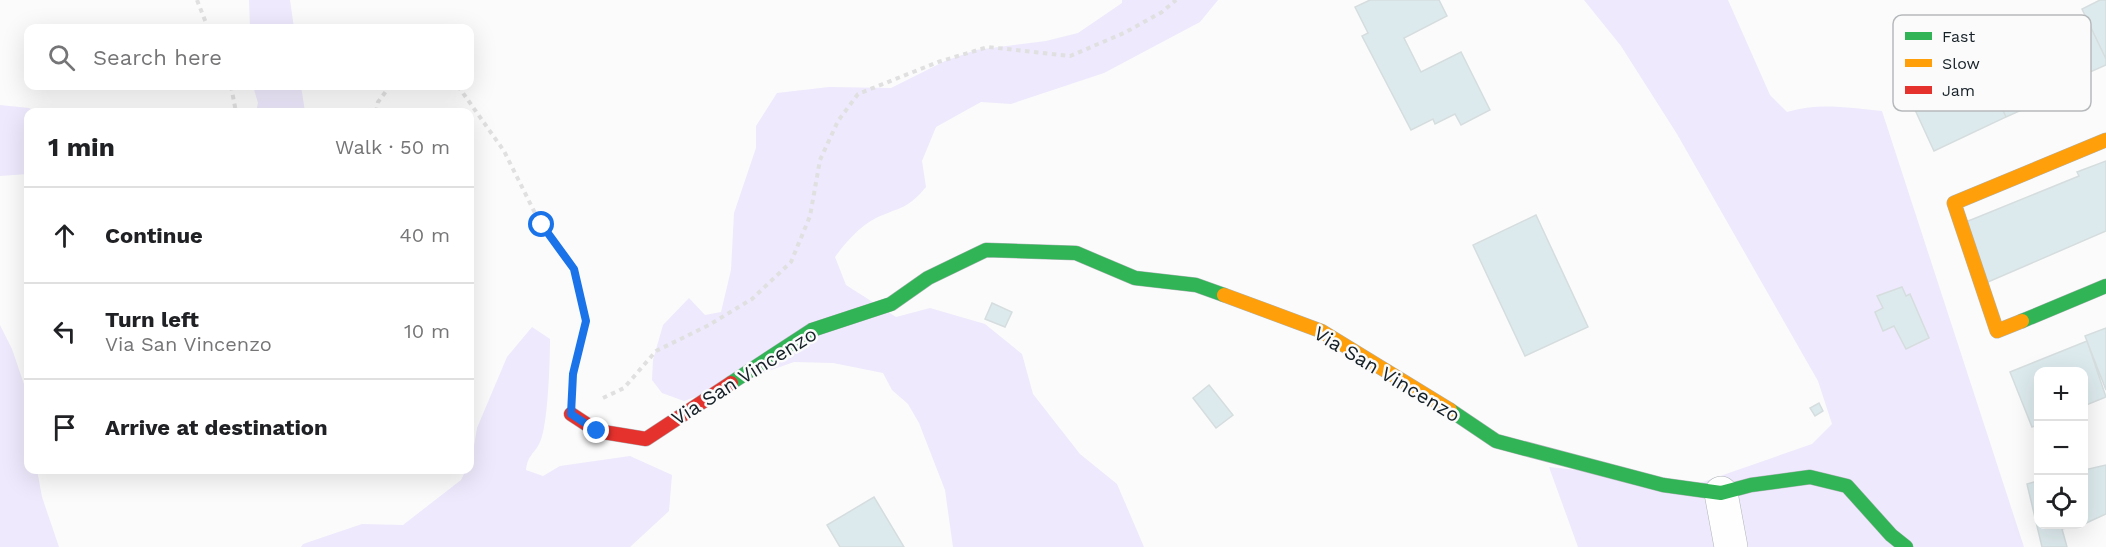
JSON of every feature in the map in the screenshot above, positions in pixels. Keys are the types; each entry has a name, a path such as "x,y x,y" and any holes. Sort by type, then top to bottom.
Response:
{"street":[{"path":"2106,140 1954,203 1997,331 2106,286"},
{"name":"Via San Vincenzo","path":"571,414 597,431 646,439 812,330 891,304 928,278 986,250 1076,253 1135,278 1196,285 1321,331 1409,383 1496,441 1663,485 1721,493 1751,485 1810,477 1847,486 1891,535 1906,547"},
{"path":"1721,493 1731,547"}],"path":[{"path":"197,0 206,24"},
{"path":"474,109 504,151 542,225 574,269 586,321 573,374 571,414 624,388 656,351 709,325 752,299 791,262 810,216 820,160 838,121 858,94 938,62 988,46 1070,56 1124,33 1162,12 1176,0"},
{"path":"232,90 235,108"},
{"path":"377,108 378,102 387,90"},
{"path":"461,90 474,108"}],"shaded area":[{"path":"249,0 290,0 293,24 250,24"},
{"path":"1122,0 1218,0 1200,22 1104,73 1011,104 981,102 936,127 922,161 926,187 909,204 876,218 864,226 835,257 846,285 896,317 930,308 985,324 1022,354 1033,394 1080,454 1117,484 1144,547 953,547 945,490 919,423 908,404 892,390 883,373 833,363 794,362 684,401 662,393 652,380 653,360 663,325 689,298 705,315 721,312 731,270 734,213 756,148 756,126 777,93 829,87 891,88 945,61 976,50 1046,41 1078,33 1122,3"},
{"path":"1584,0 1728,0 1770,95 1787,112 1822,106 1882,111 2024,547 1578,547 1549,467 1700,483 1812,444 1832,424 1818,381 1677,134 1621,46"},
{"path":"254,90 302,90 304,108 257,108 258,103"},
{"path":"0,105 29,108 24,108 24,174 0,176"},
{"path":"0,325 12,349 24,384 24,474 38,474 42,497 59,547 0,547"},
{"path":"532,327 550,339 547,408 543,434 528,461 526,470 543,476 560,466 630,456 672,475 669,511 630,547 301,547 303,544 362,524 403,525 461,480 464,474 474,474 474,446 477,428 507,357"}],"building":[{"path":"1370,0 1439,0 1447,16 1404,38 1421,72 1461,52 1490,110 1461,125 1455,114 1435,124 1433,119 1411,130 1362,36 1368,33 1355,7"},
{"path":"2100,0 2106,0 2106,59 2091,28 2091,15 2085,15 2082,9"},
{"path":"2091,28 2106,59 2106,65 2091,72"},
{"path":"1916,111 2003,111 2006,117 1934,151"},
{"path":"2003,111 2019,111 2006,117"},
{"path":"2106,161 2106,231 1981,285 1956,226 2079,176 2077,172"},
{"path":"1536,215 1588,327 1525,356 1473,245"},
{"path":"1902,287 1906,296 1910,294 1929,338 1906,349 1894,326 1883,331 1875,312 1883,308 1877,296"},
{"path":"992,303 1012,312 1005,327 985,319"},
{"path":"2106,328 2106,390 2085,336"},
{"path":"2087,341 2106,397 2088,404 2088,367 2034,367 2034,426 2032,427 2010,372"},
{"path":"1209,385 1233,415 1216,428 1193,398"},
{"path":"1819,403 1823,411 1815,416 1810,408"},
{"path":"2106,465 2106,514 2088,522 2088,475 2088,469"},
{"path":"2034,482 2034,513 2027,484"},
{"path":"874,497 904,547 840,547 827,525"},
{"path":"2038,529 2062,529 2067,547 2042,547"}],"traffic: fast":[{"path":"731,383 812,330 891,304 928,278 986,250 1076,253 1135,278 1196,285 1224,295"},
{"path":"2022,321 2106,286"},
{"path":"1450,410 1496,441 1663,485 1721,493 1751,485 1810,477 1847,486 1891,535 1906,547"}],"traffic: slow":[{"path":"2022,321 1997,331 1954,203 2106,140"},
{"path":"1224,295 1321,331 1450,410"}],"traffic: jam":[{"path":"571,414 597,431 646,439 731,383"}],"route":[{"path":"542,225 574,269 586,321 573,374 571,414 597,431"}]}
